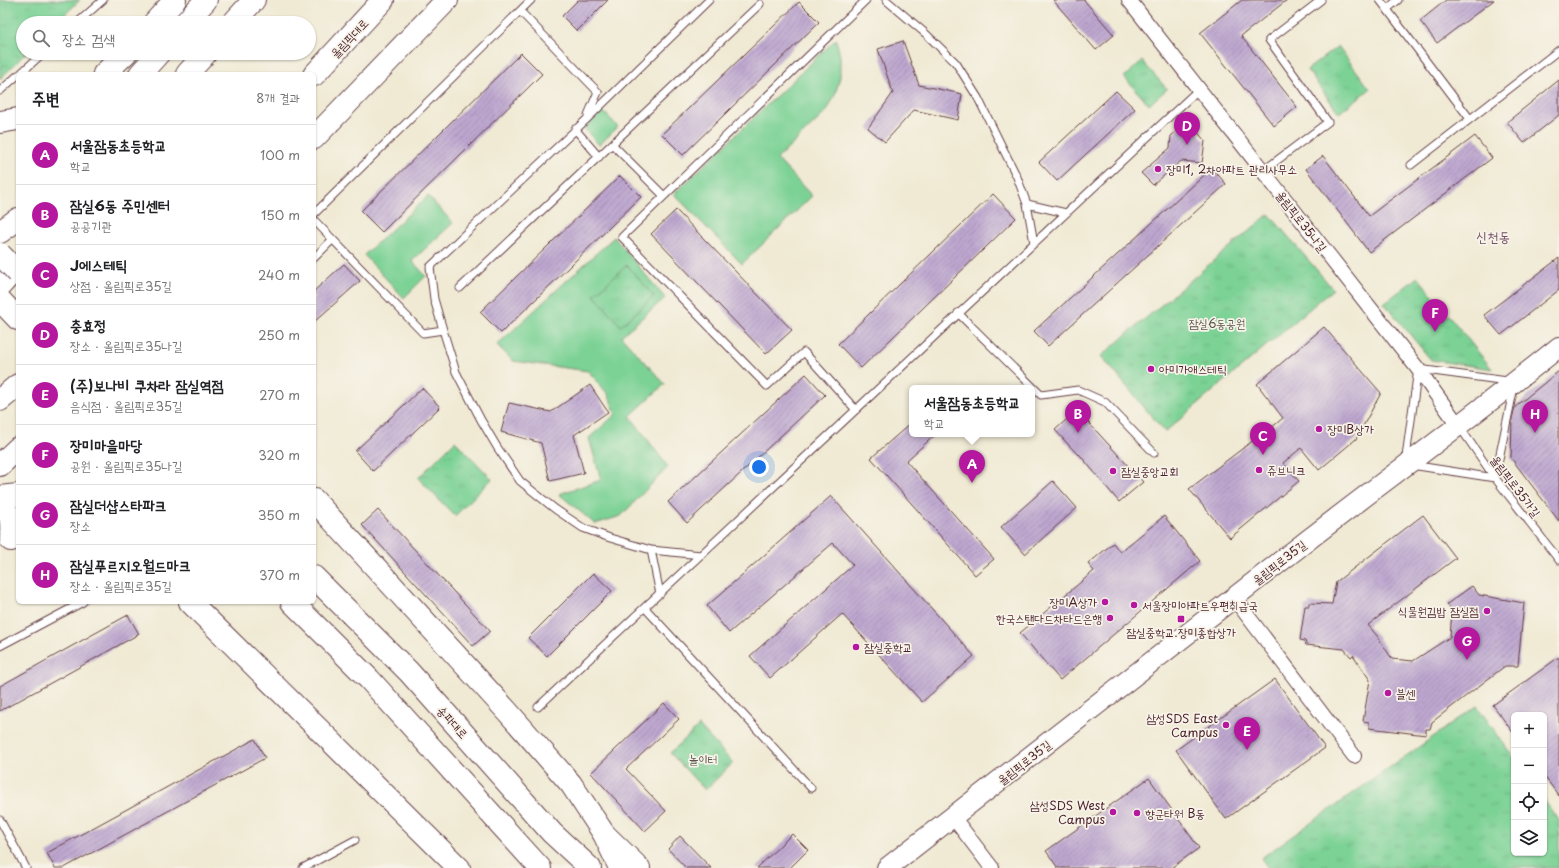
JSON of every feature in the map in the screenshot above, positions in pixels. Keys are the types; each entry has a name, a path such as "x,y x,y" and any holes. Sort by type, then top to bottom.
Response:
{"main road":[{"path":"160,16 175,0"},
{"path":"191,16 206,0"},
{"path":"239,16 254,0"},
{"name":"올림픽대로","path":"316,73 383,0"},
{"path":"316,136 447,0"},
{"path":"142,72 153,60"},
{"path":"189,72 200,60"},
{"path":"0,122 16,119"},
{"path":"0,232 16,220"},
{"path":"0,254 16,271"},
{"path":"0,286 16,268"},
{"path":"0,300 16,317"},
{"path":"0,400 16,387"},
{"path":"0,465 16,450"},
{"path":"0,497 16,495"},
{"path":"316,502 507,711 571,784 604,834 620,868"},
{"path":"0,506 4,508 11,517 10,541"},
{"name":"송파대로","path":"316,580 409,672 552,832 590,868"},
{"path":"192,604 459,868"},
{"path":"294,604 369,679 540,868"},
{"path":"604,834 639,868"}],"street":[{"name":"올림픽로35나길","path":"1133,2 1199,89 1418,369 1458,425"},
{"name":"올림픽로35길","path":"887,868 1405,464 1515,382 1559,347"},
{"path":"1234,598 1354,756"},
{"path":"953,816 992,868"}],"lane":[{"path":"85,16 103,0"},
{"path":"316,212 531,0"},
{"path":"701,555 651,550 610,538 583,528 555,509 520,481 493,440 456,372 434,299 430,267 587,119 709,0"},
{"path":"856,410 804,352 767,386 622,237 866,0"},
{"path":"886,0 926,33 956,63 978,98 1017,177 1027,204 1034,242"},
{"path":"1263,171 1328,122 1269,40 1321,0"},
{"path":"1380,0 1470,119"},
{"path":"1387,9 1398,0"},
{"path":"460,288 760,4"},
{"path":"520,11 598,92 587,119"},
{"path":"1411,165 1559,50"},
{"path":"22,72 35,60"},
{"path":"0,91 16,78"},
{"path":"538,707 1199,89"},
{"path":"575,129 599,157"},
{"path":"612,144 664,196"},
{"path":"1027,204 1066,213"},
{"path":"316,222 423,333 443,330"},
{"path":"316,256 332,240"},
{"path":"958,313 1031,385"},
{"path":"1418,369 1515,382 1495,478 1405,464 1418,369"},
{"path":"1035,389 1041,395 1078,390 1105,402 1154,453"},
{"name":"올림픽로35가길","path":"1458,425 1495,478 1559,560"},
{"path":"651,550 660,594"},
{"path":"0,646 79,604"},
{"path":"645,608 811,788"},
{"path":"0,820 26,868"},
{"path":"303,868 355,840"}],"green space":[{"path":"0,0 80,0 63,16 16,16 16,60 19,60 0,79"},
{"path":"836,39 840,56 840,77 835,95 827,111 777,159 812,196 742,264 674,194"},
{"path":"1338,46 1370,89 1339,113 1307,70"},
{"path":"1142,61 1167,89 1149,105 1124,77"},
{"path":"603,111 618,127 599,145 584,128"},
{"path":"428,196 453,223 412,261 426,276 404,298 364,255"},
{"name":"잠실6동공원","path":"1269,214 1333,289 1165,432 1101,356"},
{"path":"614,237 665,298 621,336 665,384 630,416 668,467 621,516 595,524 559,494 601,480 589,438 616,414 608,394 588,371 513,361 497,345"},
{"path":"627,265 654,296 621,326 594,295"},
{"path":"1418,277 1492,369 1431,360 1384,303"},
{"path":"455,441 492,479 455,516 418,478"},
{"path":"1477,706 1511,754 1511,856 1547,856 1547,804 1559,821 1559,868 1268,868 1261,858"},
{"name":"놀이터","path":"699,726 733,763 705,790 670,753"}],"building":[{"path":"578,0 608,0 577,31 562,16"},
{"path":"1053,0 1084,0 1114,35 1096,50"},
{"path":"1242,0 1287,0 1241,36 1297,107 1274,126 1200,33"},
{"path":"1446,0 1494,0 1437,43 1420,21"},
{"path":"799,2 819,22 683,155 662,134"},
{"path":"903,41 919,85 962,94 958,120 914,110 885,142 868,128 893,93 878,49"},
{"path":"521,53 542,74 382,232 361,211"},
{"path":"1559,80 1559,115 1524,143 1507,122"},
{"path":"1116,91 1135,109 1057,181 1039,162"},
{"path":"1181,127 1195,129 1205,141 1202,163 1181,161 1153,185 1141,173 1170,148 1171,136"},
{"path":"1475,136 1492,158 1369,252 1306,169 1323,156 1369,216"},
{"path":"1212,168 1226,184 1048,346 1034,331"},
{"path":"620,176 641,197 501,333 480,312"},
{"path":"993,194 1016,218 861,368 838,344"},
{"path":"676,210 792,330 766,354 651,234"},
{"path":"1559,258 1559,290 1501,335 1484,315"},
{"path":"344,264 360,281 316,320 316,289"},
{"name":"장미B상가","path":"1324,327 1381,393 1356,439 1319,470 1301,448 1283,463 1299,481 1230,538 1189,489 1263,433 1264,434 1283,418 1257,384"},
{"path":"1559,371 1559,521 1511,458 1512,419 1515,407"},
{"path":"806,374 825,395 687,523 668,502"},
{"path":"590,385 608,412 574,435 584,473 550,481 541,443 501,432 509,403 551,412"},
{"path":"422,388 440,407 373,471 355,451"},
{"path":"1077,410 1143,482 1119,502 1079,454 1078,455 1055,430"},
{"path":"909,425 909,437 933,437 906,461 994,559 975,575 871,458"},
{"path":"1053,481 1077,508 1025,554 1001,527"},
{"path":"831,496 974,656 922,702 842,614 770,678 750,656 853,565 833,543 729,633 707,606"},
{"path":"378,510 490,631 473,646 362,525"},
{"path":"1423,515 1456,558 1368,625 1378,637 1392,659 1413,661 1450,637 1452,611 1447,604 1472,586 1479,595 1524,603 1518,666 1505,666 1432,722 1430,729 1426,729 1426,735 1369,728 1369,722 1363,721 1370,680 1353,655 1351,657 1344,649 1306,645 1305,641 1300,640 1305,606 1309,606 1309,603 1332,604 1336,582"},
{"name":"장미A상가","path":"1164,516 1200,561 1060,680 1020,633 1094,571 1088,564 1113,543 1120,552"},
{"path":"593,573 612,591 547,656 528,638"},
{"path":"128,615 139,634 0,711 0,686"},
{"path":"1559,657 1559,796 1547,780 1547,712 1511,712 1511,730 1493,705"},
{"path":"1275,679 1325,748 1226,819 1176,750"},
{"path":"664,703 679,719 626,769 666,811 645,831 591,773"},
{"path":"255,739 265,758 64,868 55,868 47,853"},
{"name":"향군타워 B동","path":"1149,778 1199,848 1171,868 1058,868 1046,851"},
{"path":"792,834 808,850 790,868 757,868"},
{"path":"680,836 711,868 686,868 668,849"}],"place":[{"name":"충효정","path":"1187,145"},
{"name":"장미1, 2차아파트 관리사무소","path":"1158,169"},
{"name":"장미마을마당","path":"1435,332"},
{"name":"아미가애스테틱","path":"1151,369"},
{"name":"장미B상가","path":"1319,429"},
{"name":"잠실6동 주민센터","path":"1078,433"},
{"name":"잠실푸르지오월드마크","path":"1535,433"},
{"name":"J에스테틱","path":"1263,455"},
{"name":"쥬브니크","path":"1259,470"},
{"name":"잠실중앙교회","path":"1113,471"},
{"name":"서울잠동초등학교","path":"972,483"},
{"name":"장미A상가","path":"1105,602"},
{"name":"서울장미아파트우편취급국","path":"1134,605"},
{"name":"식물원김밥 잠실점","path":"1487,611"},
{"name":"한국스탠다드차타드은행","path":"1110,618"},
{"name":"잠실중학교.장미종합상가","path":"1181,619"},
{"name":"잠실중학교","path":"856,647"},
{"name":"잠실더샵스타파크","path":"1467,660"},
{"name":"블센","path":"1388,693"},
{"name":"삼성SDS East Campus","path":"1226,725"},
{"name":"(주)보나비 쿠차라 잠실역점","path":"1247,750"},
{"name":"삼성SDS West Campus","path":"1113,812"},
{"name":"향군타워 B동","path":"1137,813"}],"district":[{"name":"신천동","path":"1493,236"}]}
